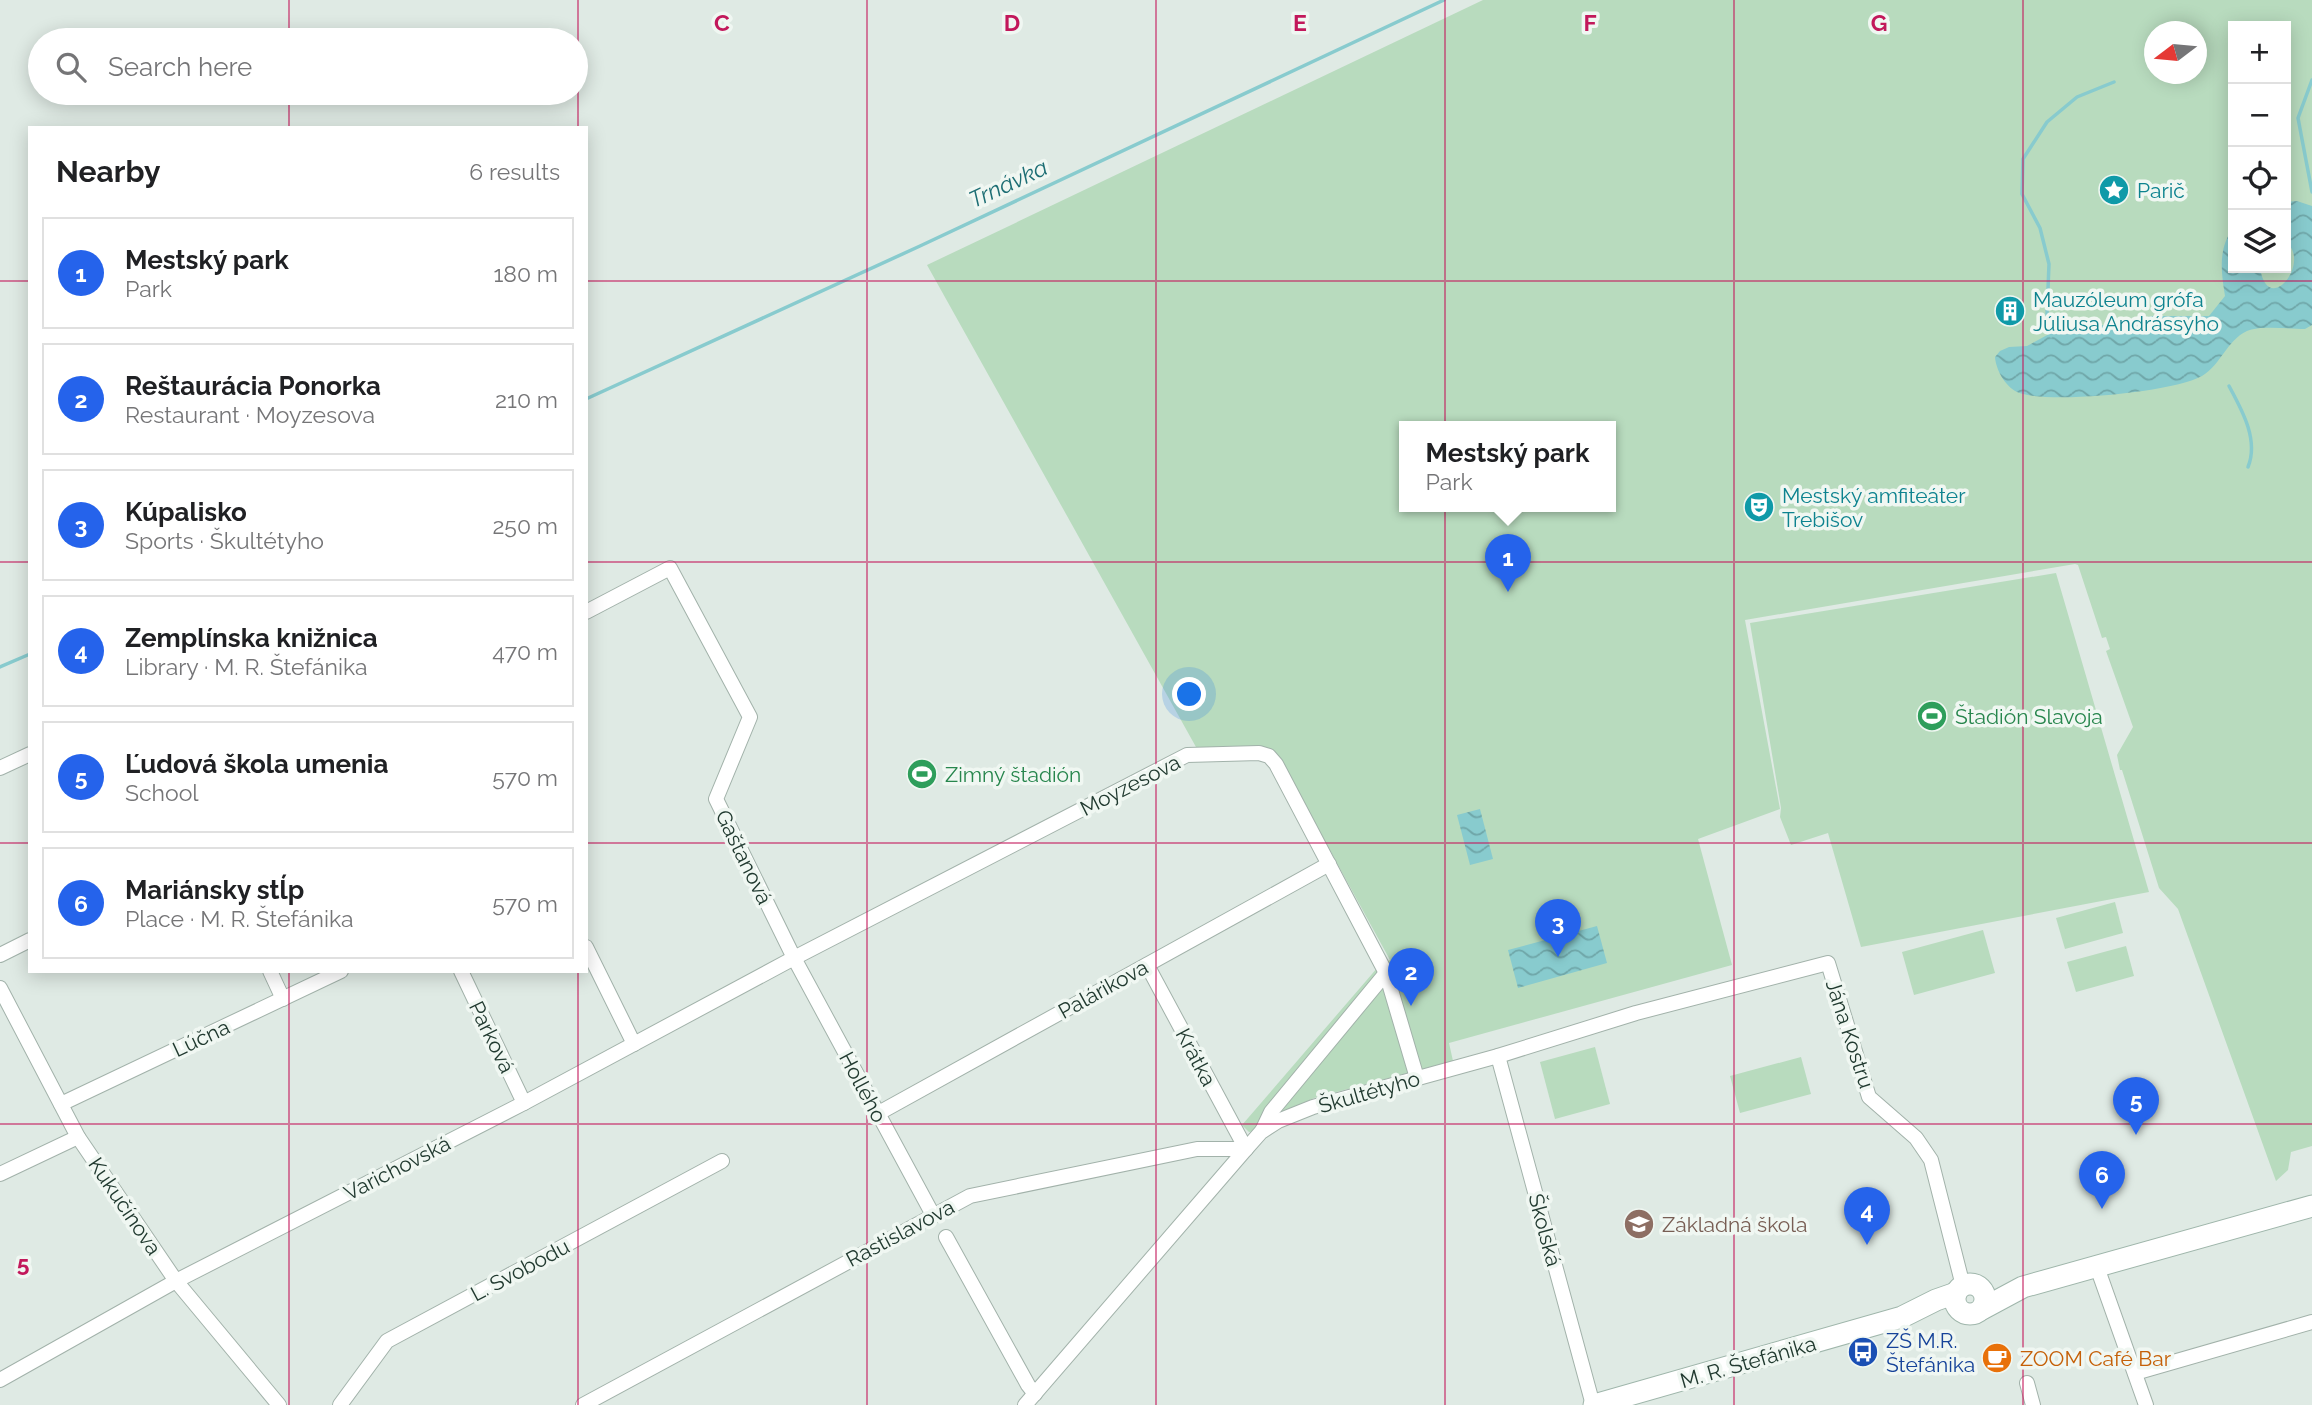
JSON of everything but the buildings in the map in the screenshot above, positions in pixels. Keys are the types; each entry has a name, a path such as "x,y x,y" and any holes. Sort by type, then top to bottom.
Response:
{"street":[{"name":"Gaštanová","path":"588,611 670,568 750,717 716,799 794,958"},
{"name":"Moyzesova","path":"794,958 1187,755 1259,753 1269,756 1276,764 1386,973 1417,1079"},
{"path":"0,768 28,755"},
{"name":"Palárikova","path":"877,1114 1329,864"},
{"path":"0,955 28,941"},
{"path":"588,951 634,1044"},
{"name":"Varichovská","path":"0,1380 176,1281 524,1103 794,958"},
{"name":"Hollého","path":"794,958 933,1215"},
{"name":"Škultétyho","path":"1030,1400 1261,1132 1278,1121 1313,1107 1498,1056 1636,1013 1828,963"},
{"name":"Jána Kostru","path":"1828,963 1869,1097 1916,1138 1931,1160 1968,1297"},
{"name":"Krátka","path":"1147,965 1246,1149"},
{"path":"271,973 283,999"},
{"name":"Lúčna","path":"61,1104 337,973"},
{"name":"Parková","path":"462,973 524,1103"},
{"path":"1261,1132 1270,1112 1386,973"},
{"name":"Kukučínova","path":"0,988 78,1138 176,1281 279,1405"},
{"name":"Školská","path":"1498,1056 1594,1405"},
{"path":"0,1174 78,1138"},
{"name":"Rastislavova","path":"583,1405 970,1196 1197,1149 1246,1149"},
{"name":"L. Svobodu","path":"340,1405 387,1341 722,1161"},
{"name":"M. R. Štefánika","path":"1594,1405 1902,1317 1936,1300 2023,1287 2312,1206"},
{"path":"946,1237 1028,1385 1030,1400"},
{"path":"2097,1267 2146,1405"},
{"path":"2135,1373 2312,1322"},
{"path":"2027,1383 2033,1405"}],"green space":[{"path":"1483,0 2312,0 2312,1146 2291,1152 2288,1170 2276,1181 2178,909 2159,888 2120,770 2117,755 2133,727 2106,651 2110,649 2106,637 2102,638 2078,565 1745,620 1780,809 1698,839 1732,965 1449,1043 1453,1061 1314,1098 1249,1132 1242,1125 1378,967 1390,960 1280,759 1267,748 1196,747 927,265"},
{"name":"Štadión Slavoja","path":"2056,573 2149,892 1861,947 1828,833 1791,845 1780,817 1781,808 1750,623"},
{"path":"2115,902 2123,933 2065,949 2056,918"},
{"path":"1983,930 1995,973 1914,995 1902,952"},
{"path":"2126,946 2134,976 2076,992 2067,962"},
{"path":"1595,1047 1610,1104 1555,1119 1540,1062"},
{"path":"1801,1057 1811,1094 1740,1113 1730,1076"}],"water":[{"path":"2291,202 2312,206 2312,325 2305,329 2252,329 2240,335 2202,376 2187,382 2139,392 2081,397 2032,396 2017,392 2002,377 1995,357 2000,351 2009,347 2027,346 2064,326 2082,329 2153,316 2209,316 2225,296 2222,269 2228,236 2228,273 2261,273 2264,282 2271,288 2279,287 2291,273 2294,262 2291,248"},
{"path":"1480,809 1493,859 1470,865 1457,815"},
{"path":"1597,926 1607,963 1518,988 1508,950"}],"waterway":[{"name":"Trnávka","path":"588,398 1444,0"},
{"path":"2312,80 2298,118 2312,192"},
{"path":"2051,336 2047,314 2049,264 2040,228 2022,194 2023,159 2047,122 2077,97 2114,82"},
{"path":"2229,386 2248,425 2252,446 2248,467"},
{"name":"Trnávka","path":"0,667 28,655"}],"place":[{"name":"Parič","path":"2114,190"},
{"name":"Mauzóleum grófa Júliusa Andrássyho","path":"2010,311"},
{"name":"Mestský amfiteáter Trebišov","path":"1759,507"},
{"name":"Mestský park","path":"1508,592"},
{"name":"Štadión Slavoja","path":"1932,716"},
{"name":"Zimný štadión","path":"922,774"},
{"name":"Kúpalisko","path":"1558,957"},
{"name":"Reštaurácia Ponorka","path":"1411,1006"},
{"name":"Ľudová škola umenia","path":"2136,1135"},
{"name":"Mariánsky stĺp","path":"2102,1209"},
{"name":"Základná škola","path":"1639,1224"},
{"name":"Zemplínska knižnica","path":"1867,1245"},
{"name":"ZŠ M.R. Štefánika","path":"1863,1352"},
{"name":"ZOOM Café Bar","path":"1997,1358"}]}
